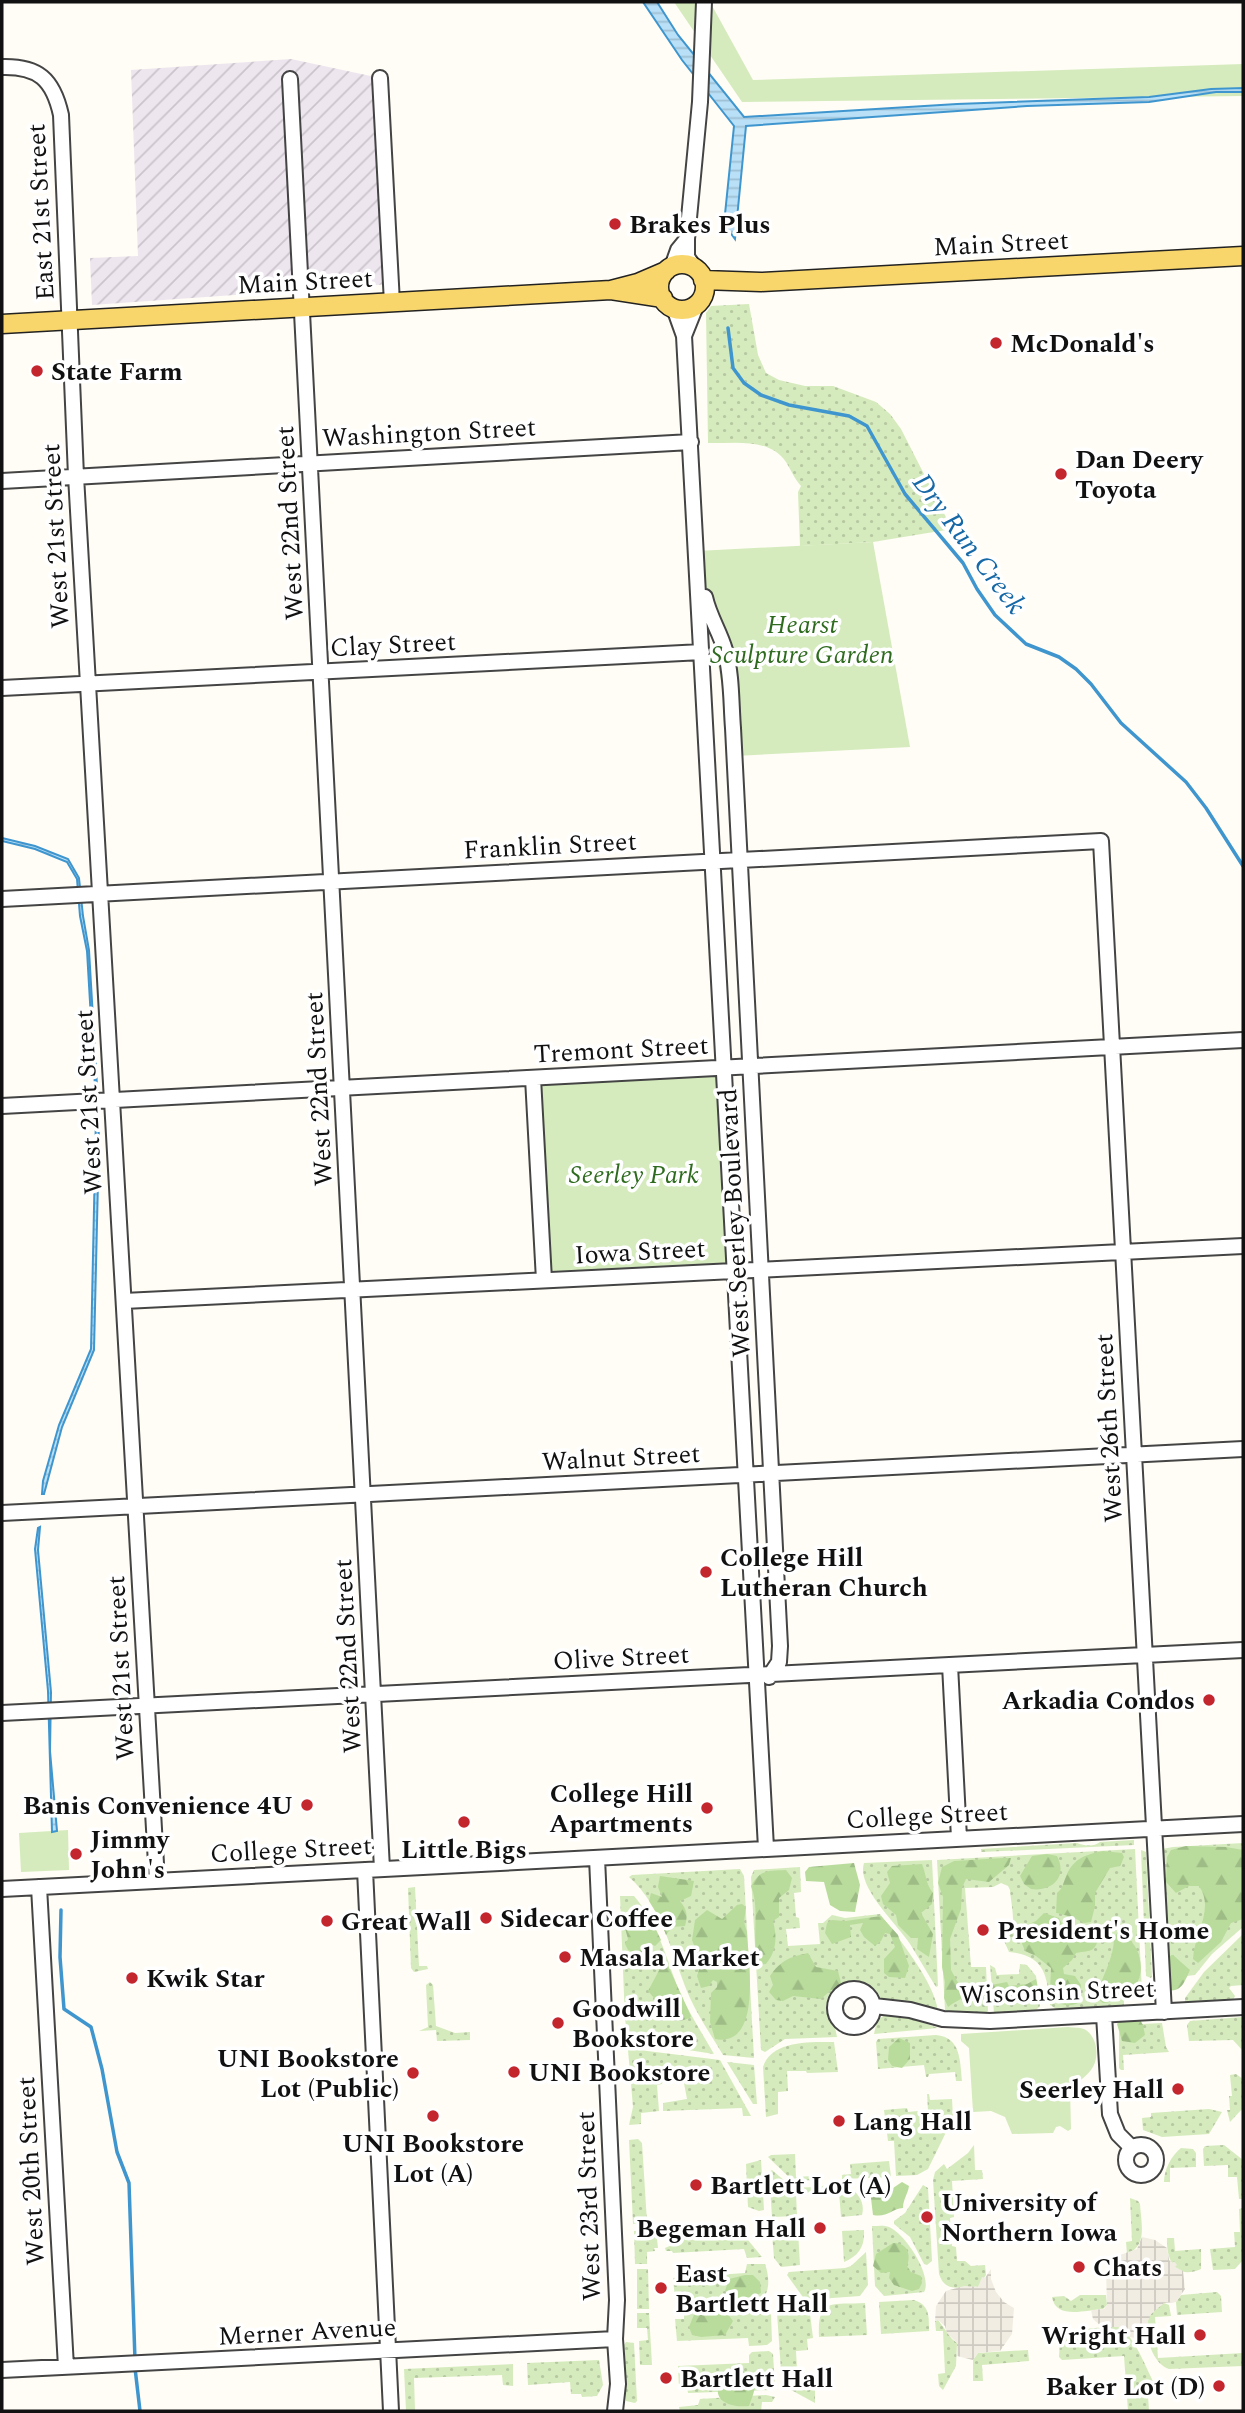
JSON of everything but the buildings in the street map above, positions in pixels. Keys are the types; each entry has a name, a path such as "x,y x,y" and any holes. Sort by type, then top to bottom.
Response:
{"main road":[{"name":"Main Street","path":"698,273 761,282 1243,256"},
{"path":"686,264 698,273 705,285 698,303 688,309 668,303 660,284 669,269 686,264"},
{"name":"Main Street","path":"2,324 611,290 638,283 669,269"},
{"name":"Main Street","path":"698,303 710,296 761,282"},
{"name":"Main Street","path":"611,290 668,303"}],"street":[{"path":"698,273 688,257 687,239 700,102 704,2"},
{"name":"East 21st Street","path":"2,67 30,69 48,82 58,101 61,115 69,320"},
{"path":"380,78 391,303"},
{"name":"West 22nd Street","path":"290,79 382,1869"},
{"path":"669,269 687,239"},
{"name":"West Seerley Boulevard","path":"668,303 684,336 691,442 766,1849"},
{"name":"West Seerley Boulevard","path":"684,336 698,303"},
{"name":"West 21st Street","path":"69,320 88,684 94,894 112,1100 157,1881"},
{"name":"Washington Street","path":"2,481 691,442"},
{"name":"West Seerley Boulevard","path":"696,551 707,609 728,661 740,860 780,1646 779,1662 762,1691 760,1725"},
{"name":"Clay Street","path":"2,688 702,652"},
{"name":"Franklin Street","path":"2,899 1101,841"},
{"name":"West 26th Street","path":"1101,841 1164,2012"},
{"name":"Tremont Street","path":"2,1106 1243,1040"},
{"path":"533,1078 544,1280"},
{"name":"Iowa Street","path":"124,1301 1243,1246"},
{"name":"Walnut Street","path":"2,1513 1243,1449"},
{"name":"Olive Street","path":"2,1713 1243,1650"},
{"path":"950,1665 958,1838"},
{"name":"College Street","path":"2,1889 1243,1824"},
{"name":"West 23rd Street","path":"590,1858 598,1874 617,2300 615,2339 618,2384 615,2411"},
{"path":"365,1870 391,2411"},
{"name":"West 20th Street","path":"39,1887 66,2367"},
{"name":"Wisconsin Street","path":"874,2006 910,2010 943,2019 990,2021 1243,2007"},
{"path":"1104,2015 1110,2114 1118,2134 1132,2148"},
{"name":"Merner Avenue","path":"2,2371 615,2339"}],"shaded area":[{"path":"291,59 380,78 391,284 92,305 90,258 138,256 131,70"},
{"path":"1142,2237 1155,2240 1167,2248 1169,2260 1172,2263 1174,2261 1177,2265 1175,2267 1183,2271 1185,2289 1176,2302 1164,2303 1151,2314 1148,2337 1139,2339 1130,2337 1121,2327 1102,2327 1093,2319 1091,2310 1104,2309 1107,2305 1106,2270 1117,2256 1137,2249"},
{"path":"991,2269 991,2279 996,2292 1004,2302 1014,2308 1012,2334 1000,2351 978,2353 973,2360 957,2356 957,2343 947,2333 945,2326 938,2320 935,2321 936,2306 946,2291 964,2286 978,2287 982,2277 985,2278"}],"green space":[{"path":"674,2 710,2 753,80 1243,64 1243,96 742,102"},
{"path":"749,304 758,355 766,373 779,380 805,386 833,386 876,402 890,414 901,429 952,529 873,542 800,546 798,492 801,486 779,454 761,445 708,443 706,313 711,306"},
{"name":"Hearst Sculpture Garden","path":"873,542 910,747 735,756 697,551"},
{"name":"Seerley Park","path":"724,1068 735,1271 544,1280 533,1078"},
{"path":"68,1830 69,1870 21,1872 19,1833"},
{"path":"1134,1840 1134,1845 981,1852 981,1849 1077,1843 1095,1845 1100,1842"},
{"path":"1243,1843 1243,1927 1212,1954 1195,1975 1170,1978 1162,1849"},
{"path":"1186,1846 1243,1850 1243,1919 1231,1923 1221,1942 1198,1963 1193,1959 1204,1913 1203,1895 1199,1886 1189,1886 1176,1893 1166,1882 1167,1857 1171,1850"},
{"path":"1135,1849 1142,1992 1140,1996 1124,2001 1124,2005 1058,2010 1050,2005 1042,1968 1030,1957 1009,1952 1004,1941 1009,1937 1013,1918 1010,1890 1001,1883 993,1887 965,1888 971,1967 986,1967 988,2011 983,2015 949,2013 945,2010 937,1860"},
{"path":"1141,1850 1146,1852 1151,1978 1146,1976"},
{"path":"1103,1851 1122,1853 1124,1857 1120,1866 1110,1868 1095,1893 1091,1922 1084,1923 1056,1913 1057,1893 1071,1867 1084,1856"},
{"path":"1032,1856 1057,1856 1061,1870 1059,1876 1056,1882 1045,1888 1031,1889 1024,1884 1020,1876"},
{"path":"1011,1858 1009,1865 989,1882 966,1879 962,1888 961,1909 950,1939 951,1970 960,1986 987,1988 987,2000 977,1996 967,1997 948,2007 944,1998 942,1967 943,1897 938,1883 942,1867 954,1861"},
{"path":"932,1860 936,1987 910,1944 879,1905 863,1873 864,1863"},
{"path":"854,1863 860,1885 855,1912 840,1911 830,1905 824,1882 806,1881 805,1872 809,1867"},
{"path":"922,1864 933,1893 932,1904 921,1913 933,1934 929,1957 917,1949 918,1938 911,1938 898,1925 896,1915 883,1904 881,1896 890,1883 887,1872 892,1866"},
{"path":"800,1867 801,1892 794,1893 800,1928 786,1929 788,1946 820,1944 818,1923 823,1923 832,1915 845,1918 880,1914 923,1974 938,2011 881,1999 867,1987 849,1984 836,1991 830,2003 837,2037 785,2039 765,2052 761,2050 751,1877 754,1870"},
{"path":"740,1869 744,1876 754,2058 723,2055 690,1998 659,1918 641,1889 629,1877"},
{"path":"786,1870 792,1878 789,1890 779,1898 779,1917 773,1921 774,1949 766,1964 759,1965 751,1886 758,1876 765,1872"},
{"path":"660,1876 694,1881 691,1896 680,1901 686,1913 685,1926 672,1927 666,1935 649,1901 651,1893 662,1897 658,1887"},
{"path":"415,1887 419,1966 427,1966 428,1969 414,1972 411,1968 408,1888"},
{"path":"620,1896 634,1896 649,1918 661,1941 679,1991 714,2054 629,2041 625,2020"},
{"path":"737,1905 746,1907 744,1922 750,1981 746,2016 740,2030 730,2038 715,2039 710,2022 711,1993 717,1987 717,1982 713,1980 709,1986 701,1988 697,1976 701,1963 692,1940 695,1920 707,1910 722,1919"},
{"path":"646,1909 661,1940 655,1946 650,1944 642,1955 628,1950 625,1944 628,1939 625,1928 633,1914"},
{"path":"1044,1913 1059,1918 1066,1932 1097,1932 1100,1935 1094,1948 1076,1953 1063,1968 1064,1974 1075,1976 1081,1985 1080,2002 1077,2004 1068,2005 1055,2001 1050,1989 1051,1968 1025,1951 1021,1941 1022,1927 1036,1921"},
{"path":"881,1916 898,1935 909,1966 905,1978 889,1977 884,1973 884,1959 895,1947 890,1934 885,1933 875,1946 860,1930 863,1923 850,1925 851,1937 832,1944 825,1933 827,1923 832,1920"},
{"path":"1118,1932 1136,1948 1141,1969 1136,1986 1130,1992 1122,1998 1103,2003 1096,1997 1110,1960 1114,1937"},
{"path":"1243,1934 1243,1985 1229,1988 1235,1996 1233,2000 1185,2003 1185,1998 1204,1972"},
{"path":"808,1953 816,1967 838,1971 842,1987 830,1991 821,1999 793,1996 783,2001 776,2000 769,1992 773,1985 770,1976 786,1960"},
{"path":"1173,1955 1190,1970 1179,1988 1158,1991 1158,1959"},
{"path":"665,1959 690,2018 680,2021 665,2011 648,1991"},
{"path":"1020,1964 1027,1965 1036,1976 1040,2006 1035,2011 994,2013 990,1965 995,1968 997,1975 1019,1974"},
{"path":"1036,1979 1039,1992 1015,1999 1001,1998 997,2002 992,2001 991,1985 1007,1982 1009,1986 1027,1984"},
{"path":"430,1982 433,1985 436,2026 455,2033 470,2032 470,2040 437,2041 436,2030 419,2031 428,2027 426,1985"},
{"path":"885,2015 907,2017 938,2028 874,2034 877,2020"},
{"path":"1243,2017 1243,2051 1233,2040 1189,2041 1187,2025 1190,2021"},
{"path":"1139,2018 1145,2035 1135,2043 1122,2041 1117,2024 1121,2019"},
{"path":"1162,2023 1169,2052 1123,2055 1124,2070 1121,2070 1119,2033 1123,2025"},
{"path":"1082,2028 1089,2032 1096,2048 1096,2060 1091,2070 1070,2089 1071,2129 1068,2131 1060,2126 1056,2127 1053,2133 1012,2134 1005,2117 991,2111 973,2112 969,2048 961,2041 961,2034"},
{"path":"936,2035 955,2045 962,2081 956,2081 955,2072 929,2074 926,2077 924,2065 878,2069 878,2039"},
{"path":"899,2038 910,2043 910,2059 902,2068 892,2066 888,2060 889,2047"},
{"path":"834,2042 838,2072 787,2071 788,2091 778,2092 778,2114 766,2117 763,2067 767,2058 793,2044"},
{"path":"628,2050 720,2060 751,2116 743,2116 742,2108 663,2111 663,2103 687,2099 682,2073 664,2074 662,2084 657,2085 659,2111 641,2113 641,2124 629,2125 633,2107"},
{"path":"727,2062 754,2065 757,2104 753,2104"},
{"path":"1236,2074 1243,2079 1243,2108 1230,2122 1227,2110 1230,2110 1229,2096 1232,2096 1230,2075"},
{"path":"927,2094 930,2100 952,2099 953,2118 928,2169 917,2175 896,2176 894,2141 888,2141 884,2110 928,2110"},
{"path":"1209,2109 1222,2112 1209,2134 1162,2137 1143,2130 1142,2118 1151,2117 1151,2113"},
{"path":"638,2139 642,2143 647,2222 633,2224 629,2140"},
{"path":"974,2145 975,2170 982,2170 983,2179 952,2181 952,2246 956,2247 957,2261 965,2261 971,2266 985,2265 986,2275 978,2287 955,2288 946,2285 939,2274 933,2180 935,2172 944,2164 947,2169"},
{"path":"1224,2145 1243,2160 1243,2199 1239,2199 1237,2177 1228,2177 1228,2165 1204,2166 1205,2146"},
{"path":"1181,2148 1193,2149 1196,2153 1196,2167 1170,2168 1170,2182 1164,2182 1169,2164"},
{"path":"795,2154 796,2177 813,2176 813,2180 793,2181 768,2157"},
{"path":"761,2160 764,2210 759,2211 748,2207 746,2164"},
{"path":"889,2161 891,2177 842,2179 842,2175 851,2174 850,2164"},
{"path":"772,2170 793,2188 814,2187 814,2192 796,2193 797,2216 772,2217 769,2172"},
{"path":"902,2182 909,2186 903,2208 873,2215 870,2190 876,2186 890,2190"},
{"path":"841,2185 851,2189 861,2200 862,2215 841,2217 839,2192 821,2192 821,2186"},
{"path":"923,2185 928,2188 932,2261 927,2265 910,2237 894,2224 894,2221 905,2213"},
{"path":"1130,2198 1140,2204 1142,2233 1138,2245 1127,2254 1126,2242 1132,2241"},
{"path":"1243,2208 1243,2260 1235,2269 1213,2270 1210,2249 1235,2247 1234,2232 1240,2232 1239,2209"},
{"path":"732,2225 738,2228 762,2257 747,2258 744,2249 673,2253 666,2251 665,2248 698,2227 699,2236 708,2235 708,2226"},
{"path":"872,2226 889,2227 903,2238 916,2256 925,2277 924,2292 884,2296 875,2286"},
{"path":"656,2230 658,2248 647,2252 647,2264 635,2264 634,2231"},
{"path":"864,2230 860,2250 844,2262 842,2231"},
{"path":"798,2231 800,2265 781,2267 774,2258 772,2233"},
{"path":"1167,2238 1174,2238 1175,2251 1201,2249 1201,2269 1185,2272 1174,2266 1168,2254"},
{"path":"893,2243 902,2245 907,2250 907,2266 911,2272 921,2276 919,2289 912,2291 894,2285 889,2278 890,2272 881,2273 873,2266 876,2254"},
{"path":"866,2252 868,2285 860,2296 805,2300 787,2275 789,2272 845,2268"},
{"path":"747,2264 765,2264 768,2288 761,2300 684,2305 683,2299 675,2299 673,2278 745,2273"},
{"path":"637,2269 648,2269 649,2309 637,2309"},
{"path":"753,2275 760,2282 761,2293 750,2298 729,2299 725,2291 729,2279"},
{"path":"1217,2292 1221,2296 1222,2312 1177,2315 1176,2302 1181,2295"},
{"path":"1080,2295 1106,2295 1107,2305 1103,2309 1065,2311 1059,2309 1052,2297 1064,2296 1071,2301"},
{"path":"914,2300 926,2308 929,2331 881,2334 879,2302"},
{"path":"865,2303 867,2335 819,2337 819,2324 824,2309 835,2304"},
{"path":"1164,2303 1169,2305 1171,2316 1155,2317 1158,2358 1243,2353 1243,2366 1169,2369 1163,2366 1151,2349 1147,2326 1150,2315"},
{"path":"800,2307 810,2314 813,2338 807,2339 808,2350 796,2351 797,2370 804,2369 805,2380 815,2382 815,2403 782,2385 777,2313 781,2308"},
{"path":"765,2308 771,2315 772,2341 767,2345 749,2346 748,2338 677,2341 675,2319 684,2319 684,2313"},
{"path":"695,2312 727,2313 733,2321 725,2335 692,2335 689,2327"},
{"path":"637,2313 649,2313 652,2365 640,2365 639,2341 648,2340 647,2328 637,2328"},
{"path":"938,2320 957,2343 956,2366 943,2390 939,2386 938,2374 945,2373 943,2331 936,2331 935,2321"},
{"path":"1115,2326 1133,2341 1154,2383 1148,2396 1149,2411 1128,2411 1124,2356 1062,2360 1059,2357 1060,2339 1066,2331"},
{"path":"626,2342 634,2343 635,2403 626,2401"},
{"path":"1028,2350 1029,2361 982,2365 983,2381 973,2381 973,2360 978,2353"},
{"path":"769,2351 773,2354 775,2386 769,2390 688,2393 687,2387 679,2387 678,2366 749,2363 749,2355 752,2352"},
{"path":"599,2360 603,2385 597,2396 582,2397 581,2394 571,2394 570,2382 528,2385 527,2363"},
{"path":"513,2364 513,2386 503,2385 502,2375 414,2378 415,2411 406,2411 404,2369"},
{"path":"735,2367 749,2374 754,2382 749,2406 724,2402 718,2393 722,2379"},
{"path":"766,2395 775,2397 772,2402 762,2402 761,2411 680,2411 679,2407 698,2405 700,2399"}],"water":[{"path":"643,2 657,2 678,35 744,117 957,104 1149,97 1211,89 1243,88 1243,92 1216,92 1149,102 1027,106 746,126 735,239 724,224 734,126 682,60"},
{"path":"2,838 35,846 68,859 79,878 89,950 95,1087 87,951 80,916 77,879 67,862 35,849 2,841"},
{"path":"96,1115 99,1139 94,1350 62,1427 42,1494 43,1481 59,1425 91,1349"},
{"path":"40,1527 38,1550 51,1692 50,1751 57,1831 52,1832 48,1691 35,1549"}],"waterway":[{"name":"Dry Run Creek","path":"728,328 733,368 744,383 761,395 789,405 849,416 867,426 905,494 963,563 995,615 1026,644 1059,657 1091,684 1121,723 1186,782 1243,866"},
{"path":"61,1910 60,1957 64,2009 91,2027 102,2069 117,2152 129,2183 135,2360"},
{"path":"135,2368 140,2411"}],"place":[{"name":"Brakes Plus","path":"615,224"},
{"name":"McDonald's","path":"996,343"},
{"name":"State Farm","path":"37,371"},
{"name":"Dan Deery Toyota","path":"1061,474"},
{"name":"College Hill Lutheran Church","path":"706,1572"},
{"name":"Arkadia Condos","path":"1209,1700"},
{"name":"Banis Convenience 4U","path":"307,1805"},
{"name":"College Hill Apartments","path":"707,1808"},
{"name":"Little Bigs","path":"464,1822"},
{"name":"Jimmy John's","path":"76,1854"},
{"name":"Sidecar Coffee","path":"486,1918"},
{"name":"Great Wall","path":"327,1921"},
{"name":"President's Home","path":"983,1930"},
{"name":"Masala Market","path":"565,1957"},
{"name":"Kwik Star","path":"132,1978"},
{"name":"Goodwill Bookstore","path":"558,2023"},
{"name":"UNI Bookstore","path":"514,2072"},
{"name":"UNI Bookstore Lot (Public)","path":"413,2073"},
{"name":"Seerley Hall","path":"1178,2089"},
{"name":"UNI Bookstore Lot (A)","path":"433,2116"},
{"name":"Lang Hall","path":"839,2121"},
{"name":"Bartlett Lot (A)","path":"696,2185"},
{"name":"University of Northern Iowa","path":"927,2217"},
{"name":"Begeman Hall","path":"820,2228"},
{"name":"Chats","path":"1079,2267"},
{"name":"East Bartlett Hall","path":"661,2288"},
{"name":"Wright Hall","path":"1200,2335"},
{"name":"Bartlett Hall","path":"666,2378"},
{"name":"Baker Lot (D)","path":"1219,2386"}]}
